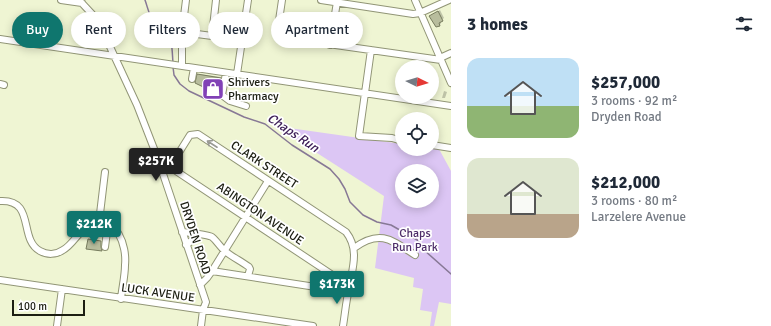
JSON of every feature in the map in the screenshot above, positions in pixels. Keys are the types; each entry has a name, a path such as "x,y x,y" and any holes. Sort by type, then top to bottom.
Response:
{"street":[{"path":"61,0 81,1"},
{"path":"184,12 186,0"},
{"path":"215,12 216,0"},
{"path":"246,12 248,0"},
{"path":"280,12 282,0"},
{"path":"321,0 413,14 449,0"},
{"path":"415,0 451,83"},
{"name":"DRYDEN ROAD","path":"81,1 99,23 137,105 158,159 206,302 203,310 201,326"},
{"path":"335,12 337,2"},
{"path":"0,39 451,106"},
{"path":"180,66 181,48"},
{"path":"237,74 241,48"},
{"path":"354,48 440,59 451,53"},
{"path":"370,50 359,136 395,139"},
{"path":"192,79 194,68"},
{"path":"226,73 222,95 230,101 246,106"},
{"name":"CLARK STREET","path":"170,167 190,135 198,134 343,229 352,241 354,248"},
{"path":"439,146 451,148"},
{"name":"ABINGTON AVENUE","path":"158,159 245,217 348,289"},
{"path":"99,222 105,172"},
{"path":"200,285 212,271 268,181"},
{"path":"0,201 16,204 21,209 32,245 37,250 50,254 64,250 83,230 91,224 99,222 114,226 121,236 126,259 120,299"},
{"path":"105,247 108,224"},
{"path":"182,232 212,237 224,251 249,266 250,269 248,276"},
{"path":"186,245 199,235"},
{"path":"343,326 348,289 355,258 354,248 363,242 376,238 383,238 392,240 415,255"},
{"path":"212,271 348,289"},
{"name":"LUCK AVENUE","path":"0,280 120,299 313,326"},
{"path":"57,326 62,289"}],"green space":[{"name":"Chaps Run Park","path":"275,126 395,143 395,156 439,156 439,149 451,171 451,304 439,302 434,326 430,326 432,312 420,310 423,289 413,287 414,278 375,268 384,196"}],"building":[{"path":"438,11 443,21 439,23 440,26 436,27 429,16"},
{"name":"Shrivers Pharmacy","path":"197,74 221,78 218,94 195,83"},
{"path":"88,239 101,241 102,251 86,249"}],"waterway":[{"name":"Chaps Run","path":"145,0 153,21 168,33 172,45 173,63"},
{"name":"Chaps Run","path":"173,67 174,75 180,84 189,91 244,117 265,124 292,145 330,169 339,179 350,202 363,215 377,222 391,225 419,241 424,250 451,274"}],"place":[{"name":"Shrivers Pharmacy","path":"213,89"}]}
